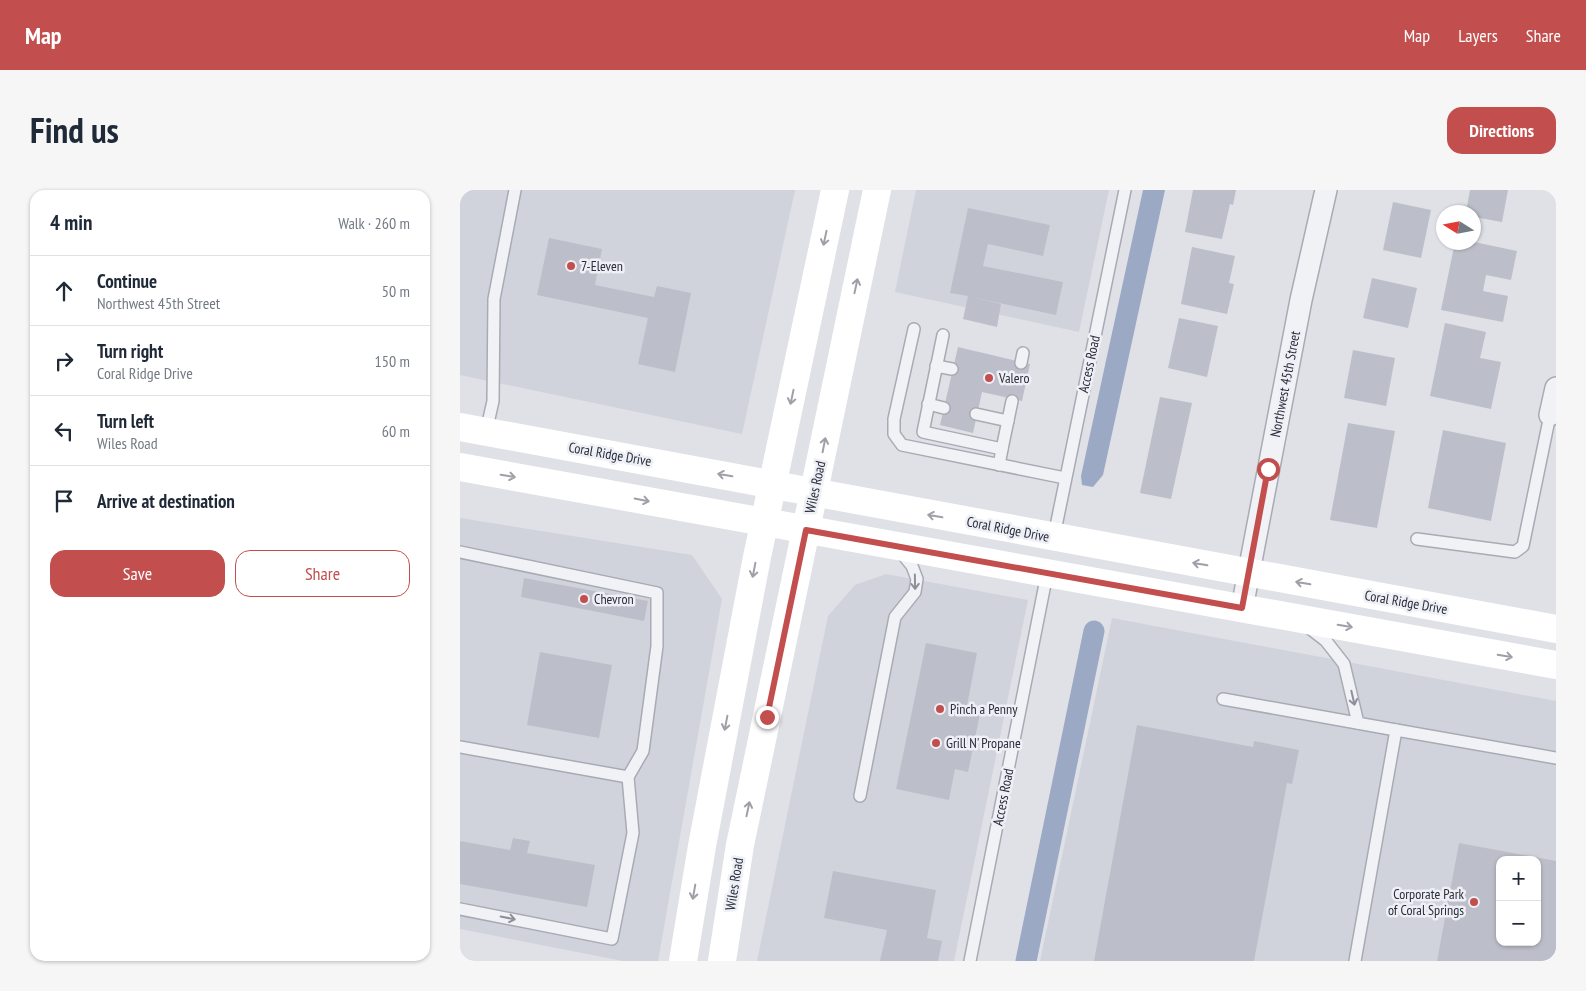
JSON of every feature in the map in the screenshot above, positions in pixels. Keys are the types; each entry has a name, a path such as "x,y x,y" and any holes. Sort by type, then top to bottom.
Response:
{"main road":[{"path":"683,961 702,846 765,523 835,190"},
{"name":"Wiles Road","path":"722,961 740,845 877,190"},
{"name":"Coral Ridge Drive","path":"460,427 773,484 1053,538 1556,629"},
{"path":"460,467 1556,665"}],"street":[{"name":"Northwest 45th Street","path":"1242,608 1301,300 1326,190"},
{"path":"1550,415 1556,388"}],"lane":[{"path":"486,432 493,400 494,299 515,190"},
{"name":"Access Road","path":"1053,538 1125,190"},
{"path":"914,329 894,419 894,434 902,445 1065,478"},
{"path":"942,335 923,432 1002,449"},
{"path":"936,366 952,369"},
{"path":"999,465 1012,401"},
{"path":"928,404 944,408"},
{"path":"976,414 1008,421"},
{"path":"1418,539 1515,552 1523,546 1550,415"},
{"path":"860,796 895,617 915,592 917,579 912,566 896,546"},
{"path":"460,552 657,593 657,646 642,751 628,777 633,833 612,939 460,909"},
{"name":"Access Road","path":"970,961 1046,574"},
{"path":"1297,618 1326,641 1344,664 1358,723"},
{"path":"1223,699 1556,758"},
{"path":"1355,961 1396,730"},
{"path":"460,748 628,777"}],"shaded area":[{"path":"460,190 795,190 742,434 460,375"},
{"path":"916,190 1109,190 1079,332 895,292"},
{"path":"460,518 692,555 722,599 658,961 623,961 460,929"},
{"path":"886,574 1028,600 954,961 757,961 828,616 855,585"},
{"path":"1112,618 1556,701 1556,961 1040,961"}],"water":[{"path":"1143,190 1165,190 1103,475 1093,487 1082,485 1081,476"}],"building":[{"path":"1193,190 1236,190 1233,205 1230,204 1222,239 1185,232"},
{"path":"1470,190 1508,190 1502,222 1481,218 1481,205 1467,205"},
{"path":"1393,202 1431,210 1421,258 1383,250"},
{"path":"968,208 1050,225 1043,256 988,244 983,266 1063,282 1056,315 971,297 1001,304 997,327 963,319 968,296 950,293"},
{"name":"7-Eleven","path":"549,238 602,249 595,285 654,297 657,286 691,293 675,372 638,364 648,318 537,295"},
{"path":"1481,243 1517,251 1511,280 1486,275 1483,291 1508,296 1503,322 1441,310 1453,250 1481,250"},
{"path":"1192,247 1235,256 1229,283 1234,284 1227,314 1181,304"},
{"path":"1372,278 1417,288 1408,328 1363,318"},
{"path":"1179,318 1218,326 1207,377 1168,368"},
{"path":"1445,323 1486,332 1480,358 1501,362 1491,409 1430,396"},
{"name":"Valero","path":"958,347 1030,364 1022,401 982,392 973,433 940,425"},
{"path":"1353,350 1395,358 1386,406 1344,398"},
{"path":"1160,397 1192,403 1171,499 1140,493"},
{"path":"1348,423 1395,431 1377,528 1330,520"},
{"path":"1443,430 1506,443 1491,521 1428,508"},
{"name":"Chevron","path":"524,578 648,601 644,621 521,597"},
{"path":"926,643 977,653 967,706 981,709 968,772 955,769 949,800 896,789"},
{"path":"540,652 612,665 599,738 527,725"},
{"path":"1137,725 1253,747 1254,741 1299,750 1292,784 1287,783 1254,961 1094,961"},
{"path":"513,838 530,841 527,853 595,865 587,907 460,884 460,841 510,850"},
{"name":"Corporate Park of Coral Springs","path":"1459,843 1529,856 1496,856 1496,946 1541,946 1541,858 1556,861 1556,961 1437,961"},
{"path":"833,871 936,890 927,938 942,941 938,961 880,961 887,930 824,918"}],"waterway":[{"path":"1026,961 1094,631"}],"place":[{"name":"7-Eleven","path":"571,266"},
{"name":"Valero","path":"989,378"},
{"name":"Chevron","path":"584,599"},
{"name":"Pinch a Penny","path":"940,709"},
{"name":"Grill N' Propane","path":"936,743"},
{"name":"Corporate Park of Coral Springs","path":"1474,902"}],"route":[{"path":"767,717 806,530 1242,608 1268,469"}]}
